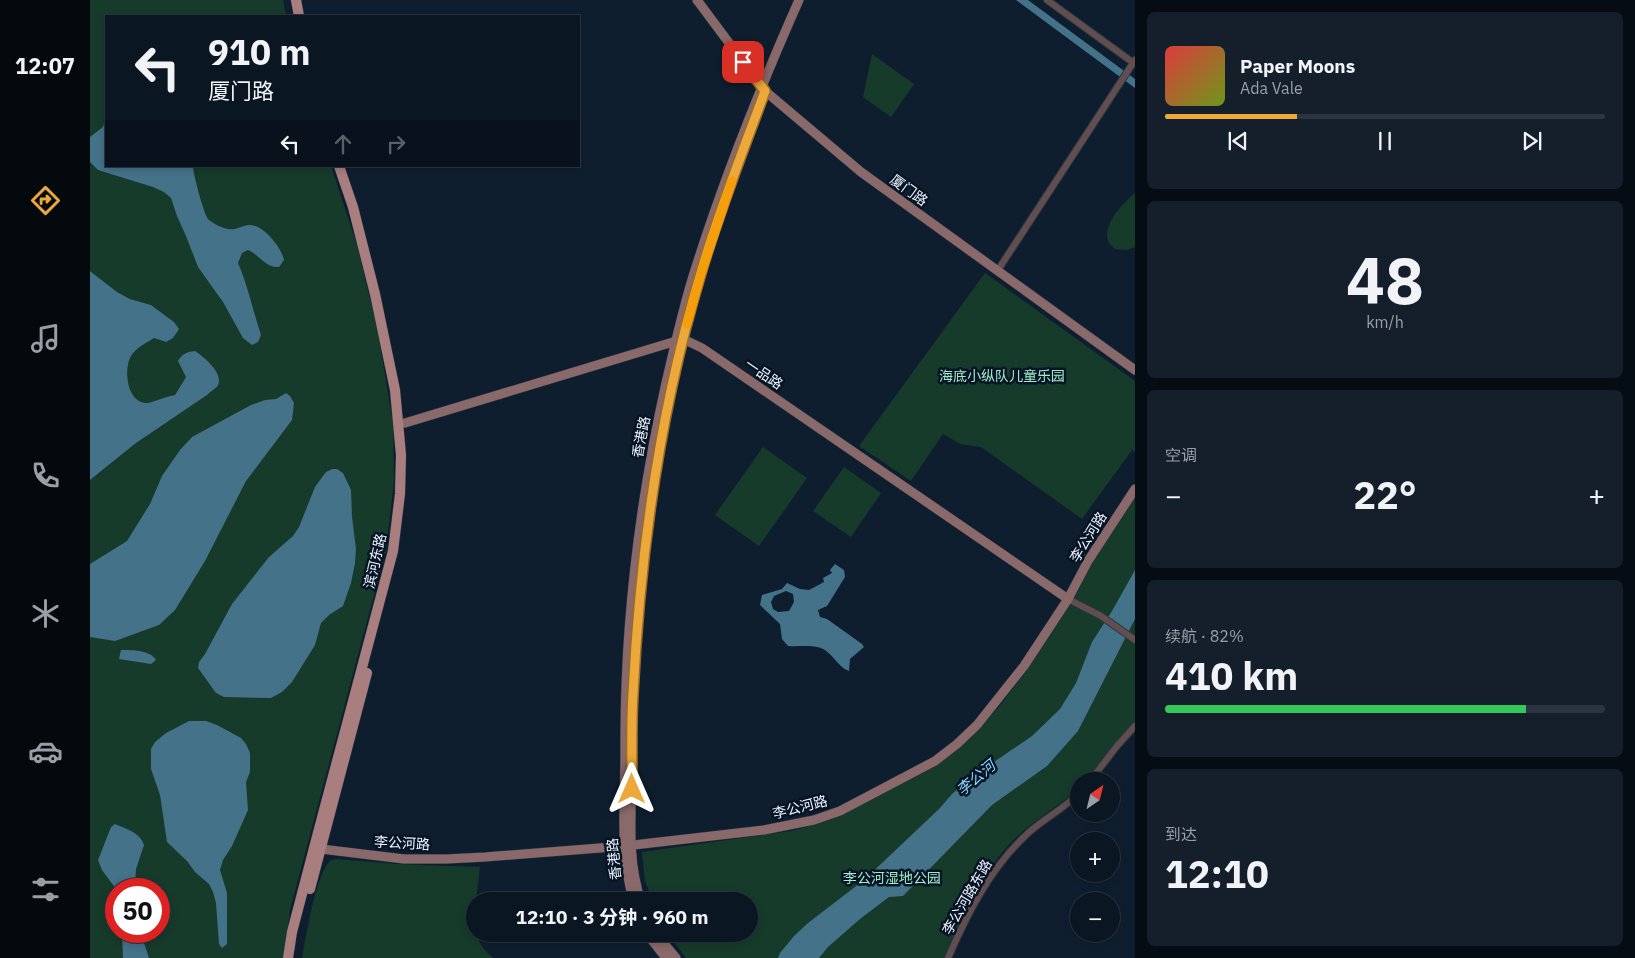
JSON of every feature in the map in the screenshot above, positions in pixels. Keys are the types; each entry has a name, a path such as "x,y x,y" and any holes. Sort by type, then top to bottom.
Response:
{"main road":[{"path":"290,0 294,15"},
{"path":"296,0 299,15"},
{"name":"滨河东路","path":"288,958 292,932 318,829 393,551 400,494 401,455 395,390 375,294 353,207 339,167"},
{"name":"滨河东路","path":"295,958 298,934 399,552 406,495 407,457 401,390 385,312 361,215 345,167"}],"street":[{"name":"厦门路","path":"697,0 763,89 861,172 1135,370"},
{"name":"香港路","path":"631,892 628,845 633,696 640,586 680,340 724,202 763,89 799,0"},
{"name":"香港路","path":"763,89 806,0"},
{"path":"998,270 1134,62 1047,0"},
{"path":"405,423 680,340"},
{"name":"一品路","path":"680,340 702,348 1068,599"},
{"name":"李公河路","path":"321,849 404,859 447,859 628,845 764,830 814,820 840,811 935,761 957,744 1002,695 1024,666 1068,599 1088,562 1135,488"},
{"path":"1068,599 1101,616 1133,638"},
{"path":"1097,772 1135,726"},
{"name":"李公河路东路","path":"948,958 969,914 998,866 1025,835 1070,800"},
{"name":"香港路","path":"628,845 638,892"},
{"path":"654,942 666,958"},
{"path":"663,942 676,958"}],"green space":[{"path":"90,0 283,0 286,15 105,15 105,167 331,167 357,245 377,327 393,423 394,482 386,550 290,910 284,958 90,958 90,480 136,443 218,386 186,377 175,395 148,403 139,401 134,397 130,392 127,378 130,358 140,346 154,338 166,342 179,329 174,322 151,305 130,299 117,292 90,271"},
{"path":"872,54 914,84 891,117 863,97"},
{"path":"1135,193 1135,247 1127,250 1115,249 1109,242 1107,235 1108,227 1117,211"},
{"name":"海底小纵队儿童乐园","path":"985,273 1135,381 1135,452 1132,450 1082,519 981,447 960,444 943,434 911,481 859,446"},
{"path":"763,447 807,478 759,546 715,515"},
{"path":"844,467 881,493 851,537 813,511"},
{"name":"李公河湿地公园","path":"1135,498 1135,721 1115,743 1094,772 1070,772 1070,796 1023,831 998,858 968,906 944,958 686,958 674,942 758,942 758,892 649,892 645,881 642,852 791,831 817,824 842,815 915,777 948,757 972,737 1028,669 1076,595 1091,565"},
{"path":"331,860 480,867 477,892 466,892 466,942 480,942 493,958 302,958 316,891 321,877"}],"water":[{"path":"1016,0 1028,0 1135,79 1135,88"},
{"path":"105,121 105,167 193,167 199,194 208,219 228,229 248,225 256,226 267,233 276,244 284,260 279,267 266,263 248,250 242,253 238,263 261,335 258,342 252,345 243,338 223,302 198,267 171,198 153,187 98,170 90,162 90,137 103,127"},
{"path":"90,271 117,292 130,299 151,305 174,322 179,329 173,338 166,342 154,338 140,346 130,358 127,378 131,392 135,397 146,403 175,395 186,377 178,361 187,352 192,351 199,354 213,367 219,377 219,382 217,387 207,395 136,443 90,480"},
{"path":"286,393 294,403 292,420 246,481 205,561 175,610 159,625 115,641 90,637 90,564 127,541 150,504 162,476 180,450 192,437 251,405 265,400 276,399"},
{"path":"337,469 343,473 351,490 356,549 351,583 343,606 321,623 315,645 292,682 282,692 271,698 224,697 216,693 198,668 199,662 232,604 269,557 293,536 299,527 315,487 326,472"},
{"path":"835,564 844,570 845,577 827,606 818,610 820,617 827,619 864,647 850,659 849,671 822,648 788,646 782,639 780,624 760,605 762,595 782,589 787,583 800,589 809,590 824,582 823,578 832,573 830,570","holes":["786,591 793,594 794,602 789,611 778,612 773,609 771,602 774,596"]},
{"name":"李公河","path":"1135,570 1135,619 1078,731 1047,766 992,805 903,896 889,897 860,919 828,947 819,958 778,958 794,936 864,880 940,808 952,794 972,777 1032,736 1060,709 1076,683 1092,642"},
{"path":"121,650 145,652 156,660 151,664 119,659"},
{"path":"189,721 206,721 217,725 241,738 250,753 250,772 246,782 248,810 232,846 223,860 220,870 227,893 227,944 222,948 219,944 216,903 213,892 209,884 167,842 160,795 151,769 151,749 155,742 166,733"},
{"path":"115,824 128,829 139,837 144,845 136,869 136,878 108,878 102,870 98,860 111,827"},
{"path":"122,943 144,943 149,958 123,958"}],"slow traffic":[{"path":"687,324 701,274 732,181"}],"route":[{"path":"632,789 633,696 640,591 654,487 667,414 701,274 724,202 765,91 743,62"}]}
